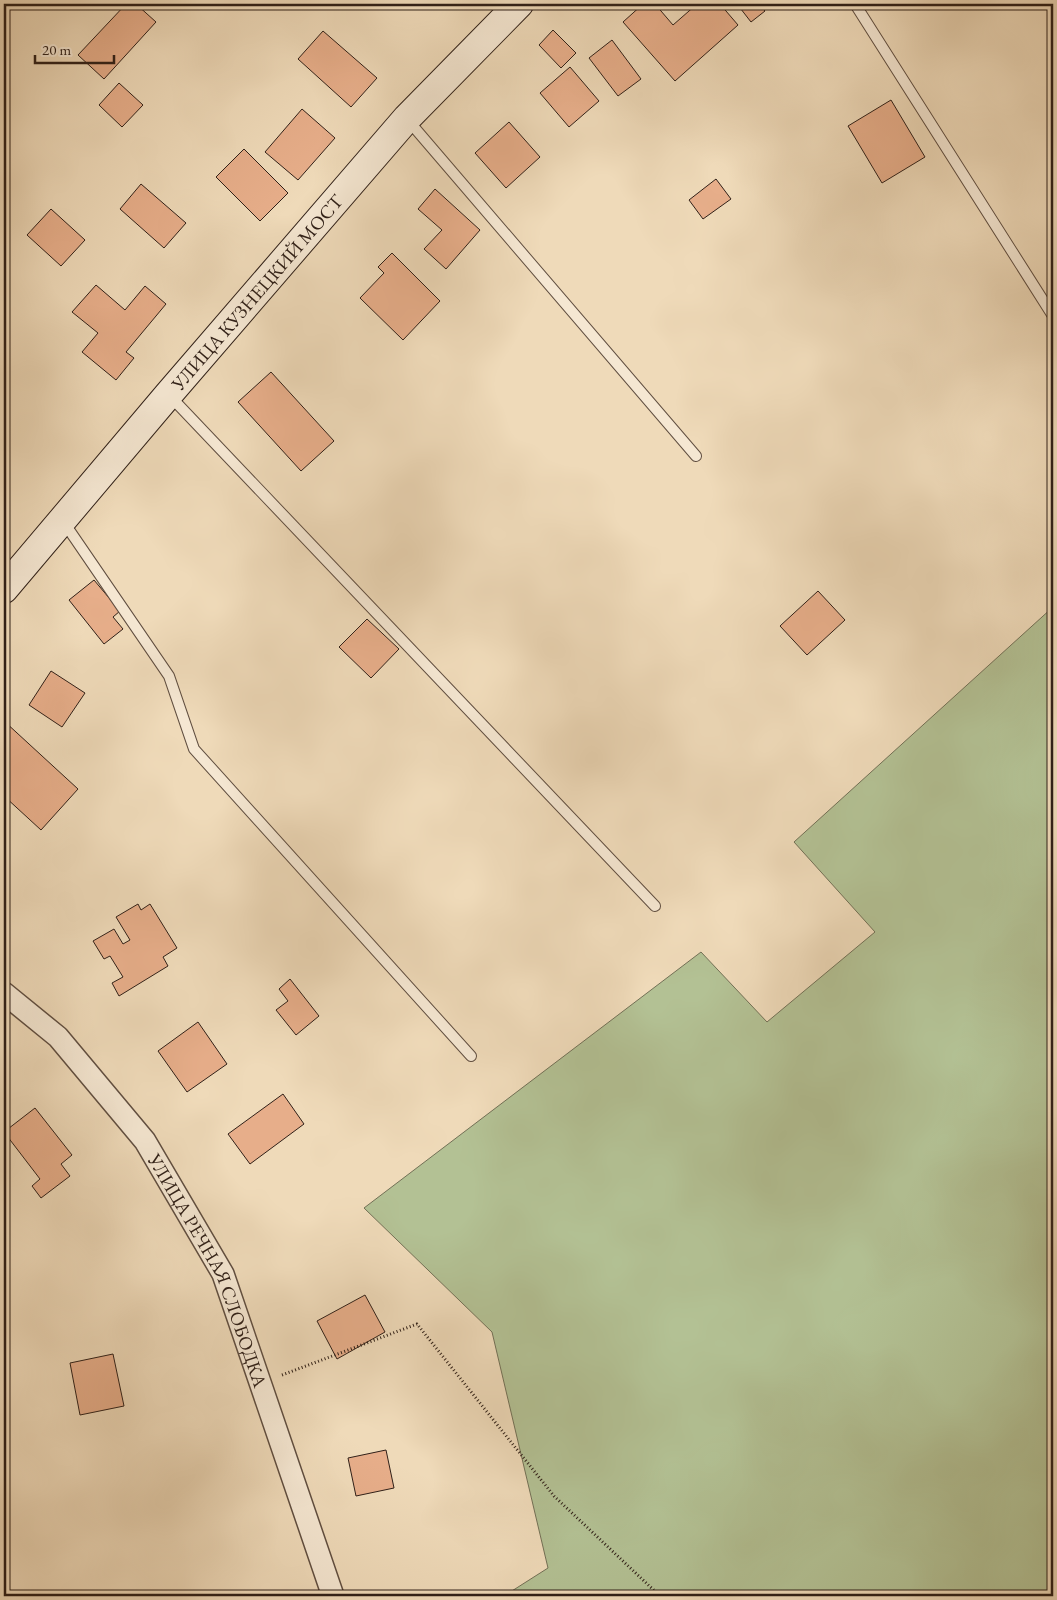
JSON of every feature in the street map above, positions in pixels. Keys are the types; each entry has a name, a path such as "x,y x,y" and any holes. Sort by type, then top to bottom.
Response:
{"street":[{"name":"УЛИЦА КУЗНЕЦКИЙ МОСТ","path":"4,589 168,395 407,118 519,4"},
{"name":"УЛИЦА РЕЧНАЯ СЛОБОДКА","path":"4,994 58,1037 145,1141 223,1274 333,1596"}],"lane":[{"path":"854,4 1053,316"},
{"path":"407,118 696,456"},
{"path":"168,395 655,906"},
{"path":"63,520 169,676 194,749 471,1056"}],"path":[{"path":"260,1383 417,1324 554,1496 660,1596"}],"green space":[{"path":"1053,607 1053,1596 504,1596 548,1568 492,1332 364,1208 701,952 767,1022 875,932 794,842"}],"building":[{"path":"126,4 136,4 156,22 104,79 78,55"},
{"path":"643,4 655,4 673,25 697,4 720,4 738,25 675,81 623,22"},
{"path":"737,4 759,4 765,11 751,22"},
{"path":"553,30 576,53 561,68 539,45"},
{"path":"323,31 377,78 351,107 298,59"},
{"path":"612,40 641,79 618,96 589,58"},
{"path":"570,67 599,101 569,127 540,93"},
{"path":"119,83 143,105 122,127 99,105"},
{"path":"891,100 925,157 882,183 848,126"},
{"path":"302,109 335,138 298,180 265,152"},
{"path":"509,122 540,157 506,188 475,153"},
{"path":"244,149 288,193 260,221 216,177"},
{"path":"716,179 731,199 703,219 689,200"},
{"path":"141,184 186,223 164,248 120,209"},
{"path":"435,189 480,230 446,269 424,249 442,230 418,209"},
{"path":"51,209 85,240 61,266 27,235"},
{"path":"392,253 440,301 403,340 360,298 384,273 378,267"},
{"path":"96,285 125,310 145,286 166,304 126,352 134,358 116,380 82,352 98,333 72,312"},
{"path":"271,372 334,441 301,471 238,402"},
{"path":"94,580 120,611 113,617 123,629 104,644 69,600"},
{"path":"818,591 845,620 807,655 780,626"},
{"path":"367,619 399,649 371,678 339,647"},
{"path":"51,671 85,693 62,727 29,705"},
{"path":"4,721 78,789 41,830 4,796"},
{"path":"138,904 141,910 150,904 177,948 163,957 168,966 119,996 112,983 123,977 110,956 104,959 93,941 114,929 123,944 130,940 116,917"},
{"path":"290,979 319,1016 296,1035 276,1010 288,1001 279,989"},
{"path":"198,1022 227,1064 187,1092 158,1051"},
{"path":"283,1094 304,1124 250,1164 228,1134"},
{"path":"35,1108 72,1155 61,1164 70,1176 41,1198 32,1186 40,1179 4,1132"},
{"path":"365,1295 385,1332 337,1359 317,1321"},
{"path":"113,1354 124,1406 80,1415 70,1363"},
{"path":"386,1450 394,1488 356,1496 348,1458"}]}
